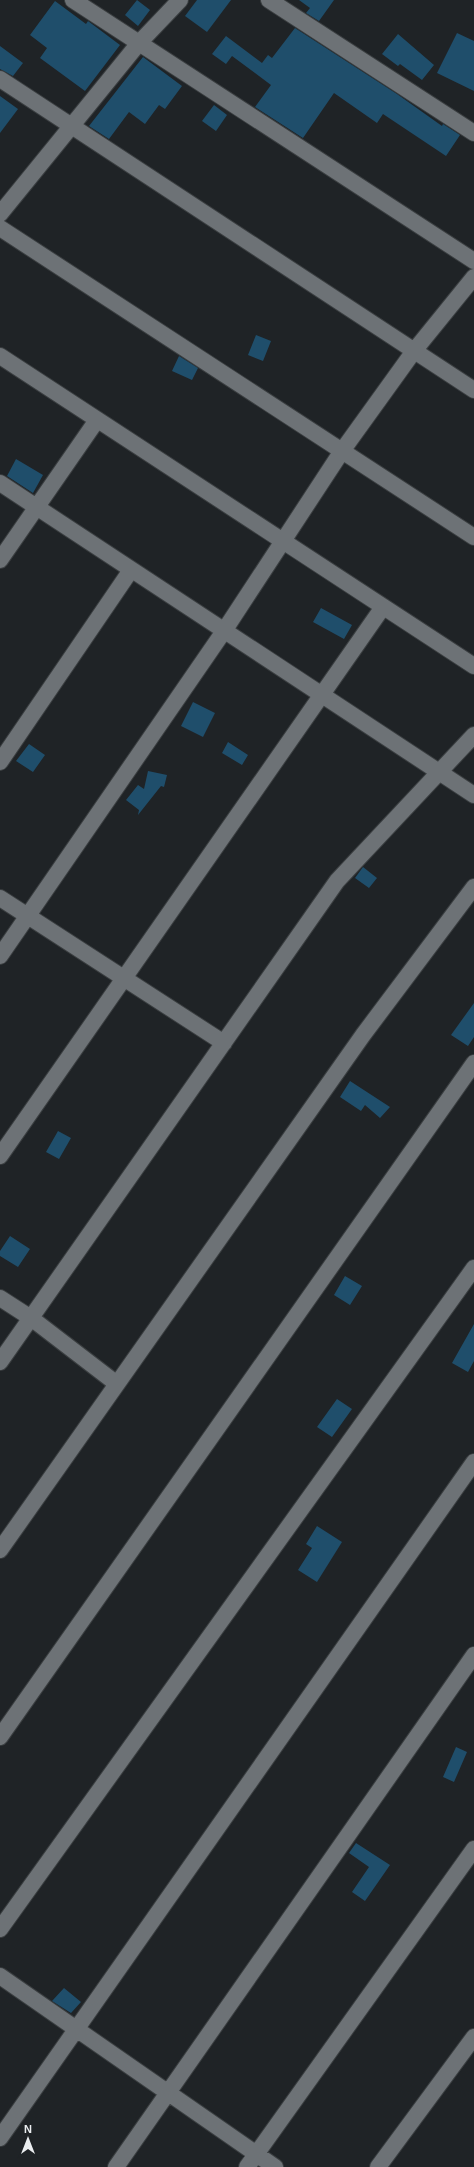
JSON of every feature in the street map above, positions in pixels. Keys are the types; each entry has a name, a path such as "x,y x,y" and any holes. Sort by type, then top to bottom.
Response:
{"street":[{"path":"73,0 474,261"},
{"path":"0,214 139,43 180,0"},
{"path":"269,0 474,133"},
{"path":"0,79 474,390"},
{"path":"0,228 474,537"},
{"path":"0,956 224,631 342,451 414,351 474,278"},
{"path":"0,356 474,666"},
{"path":"0,560 97,420"},
{"path":"0,483 474,795"},
{"path":"0,762 131,570"},
{"path":"0,1156 383,607"},
{"path":"0,1362 337,881 474,735"},
{"path":"0,1550 363,1036 474,887"},
{"path":"0,898 224,1044"},
{"path":"0,1737 474,1063"},
{"path":"0,1929 474,1268"},
{"path":"0,1298 31,1318 117,1384"},
{"path":"0,2138 474,1462"},
{"path":"116,2167 474,1655"},
{"path":"248,2167 474,1848"},
{"path":"0,1976 275,2167"},
{"path":"378,2167 474,2037"}],"building":[{"path":"137,0 150,10 138,26 125,15"},
{"path":"197,0 231,0 207,32 185,16"},
{"path":"299,0 334,0 319,21 306,13 310,8"},
{"path":"55,1 86,24 88,21 120,45 85,91 40,58 47,48 30,35"},
{"path":"295,28 397,94 442,126 443,124 460,135 446,156 383,114 377,123 334,93 303,138 255,107 271,85 232,56 226,64 212,54 226,36 262,63 268,55 272,58"},
{"path":"457,33 474,41 474,91 437,73"},
{"path":"398,34 434,65 422,80 400,64 398,66 382,54"},
{"path":"0,46 23,63 13,76 0,69"},
{"path":"143,57 182,86 165,109 159,105 145,124 129,112 109,139 89,126"},
{"path":"0,96 18,109 0,133"},
{"path":"214,105 227,115 216,131 202,121"},
{"path":"256,335 271,341 263,361 248,355"},
{"path":"179,356 198,368 192,380 172,371"},
{"path":"16,459 43,475 33,493 7,476"},
{"path":"321,608 352,625 344,639 313,622"},
{"path":"193,702 215,713 203,737 181,726"},
{"path":"228,742 248,755 242,765 222,753"},
{"path":"29,744 45,755 33,772 16,761"},
{"path":"148,771 167,775 164,787 161,786 138,815 139,810 126,800 138,785 144,789"},
{"path":"363,867 377,878 369,888 355,878"},
{"path":"474,1003 474,1037 468,1046 451,1035"},
{"path":"350,1081 390,1107 380,1118 365,1105 361,1111 340,1097"},
{"path":"58,1131 71,1138 59,1159 46,1152"},
{"path":"10,1236 30,1249 18,1267 0,1256 0,1251"},
{"path":"345,1276 362,1286 350,1305 334,1295"},
{"path":"474,1324 474,1361 468,1372 452,1363"},
{"path":"337,1399 352,1409 332,1437 317,1427"},
{"path":"317,1526 342,1542 317,1582 298,1570 312,1548 306,1544"},
{"path":"456,1747 467,1752 454,1782 443,1777"},
{"path":"356,1843 390,1865 365,1901 352,1892 369,1867 349,1853"},
{"path":"64,1988 81,2002 71,2013 52,2001"}]}
